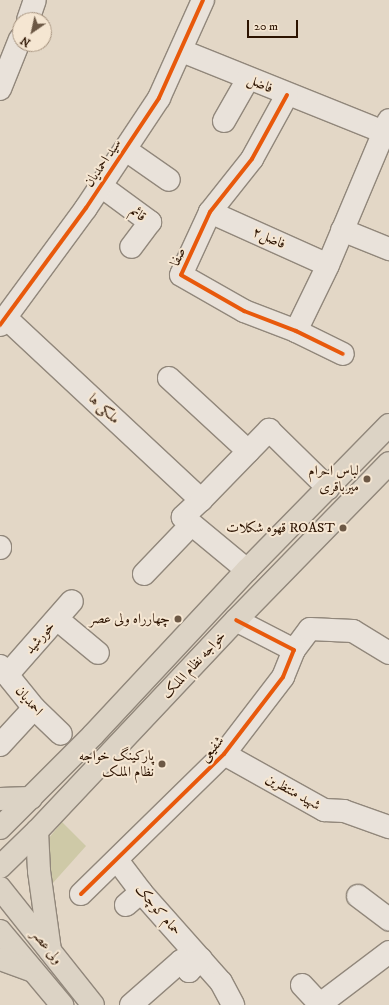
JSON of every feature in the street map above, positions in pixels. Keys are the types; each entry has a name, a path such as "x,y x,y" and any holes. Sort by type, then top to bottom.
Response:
{"main road":[{"name":"خواجه نظام الملک","path":"0,828 93,735 247,570 389,425"},
{"name":"خواجه نظام الملک","path":"0,867 37,831 236,620 389,463"},
{"path":"332,484 355,498"},
{"path":"0,799 31,798"},
{"path":"37,831 39,868 50,950"},
{"name":"ولی عصر","path":"0,888 93,1005"},
{"name":"ولی عصر","path":"0,932 61,1005"},
{"path":"0,959 33,971"}],"street":[{"path":"31,12 36,0"},
{"name":"سید احمدیان","path":"3,321 101,186 159,98 182,51 203,0"},
{"name":"فاضل","path":"182,51 287,95 386,126 328,264 296,331"},
{"path":"0,89 15,52"},
{"path":"224,121 248,78"},
{"name":"صفا","path":"287,95 252,159 210,212 181,275 244,311 296,331 343,354"},
{"path":"126,150 169,180"},
{"name":"قائم","path":"101,186 150,222 131,247"},
{"name":"فاضل۲","path":"210,212 328,264"},
{"path":"342,230 389,249"},
{"name":"ملکی ها","path":"3,321 201,500"},
{"path":"169,378 248,451"},
{"path":"247,570 183,517 269,430 332,484"},
{"path":"144,574 191,525"},
{"name":"خورشید","path":"4,671 57,619 72,601"},
{"path":"57,619 98,653"},
{"path":"236,620 294,650"},
{"name":"شفیعی","path":"81,894 224,754 282,676 294,650 310,629 353,631 389,653"},
{"name":"احمدیان","path":"4,671 34,708 61,734"},
{"path":"0,744 34,708"},
{"name":"شهید منتظرین","path":"224,754 324,810 344,811 389,827"},
{"name":"حمام کوچک","path":"117,860 134,898 201,959 221,982 233,1005"},
{"path":"358,896 389,919"},
{"path":"302,985 326,1003 389,952"},
{"path":"131,1005 181,960 189,971 201,959"}],"shaded area":[{"path":"62,822 86,846 52,884 44,844"}],"cycle path":[{"path":"0,325 86,208 159,98 203,0"},
{"path":"287,95 252,159 210,212 181,275 244,311 296,331 343,354"},
{"path":"81,894 224,754 283,677 294,650 236,620"}],"place":[{"name":"لباس احرام میرباقری","path":"367,479"},
{"name":"قهوه شکلات ROAST","path":"343,528"},
{"name":"چهارراه ولی عصر","path":"178,619"},
{"name":"پارکینگ خواجه نظام الملک","path":"162,764"}]}
